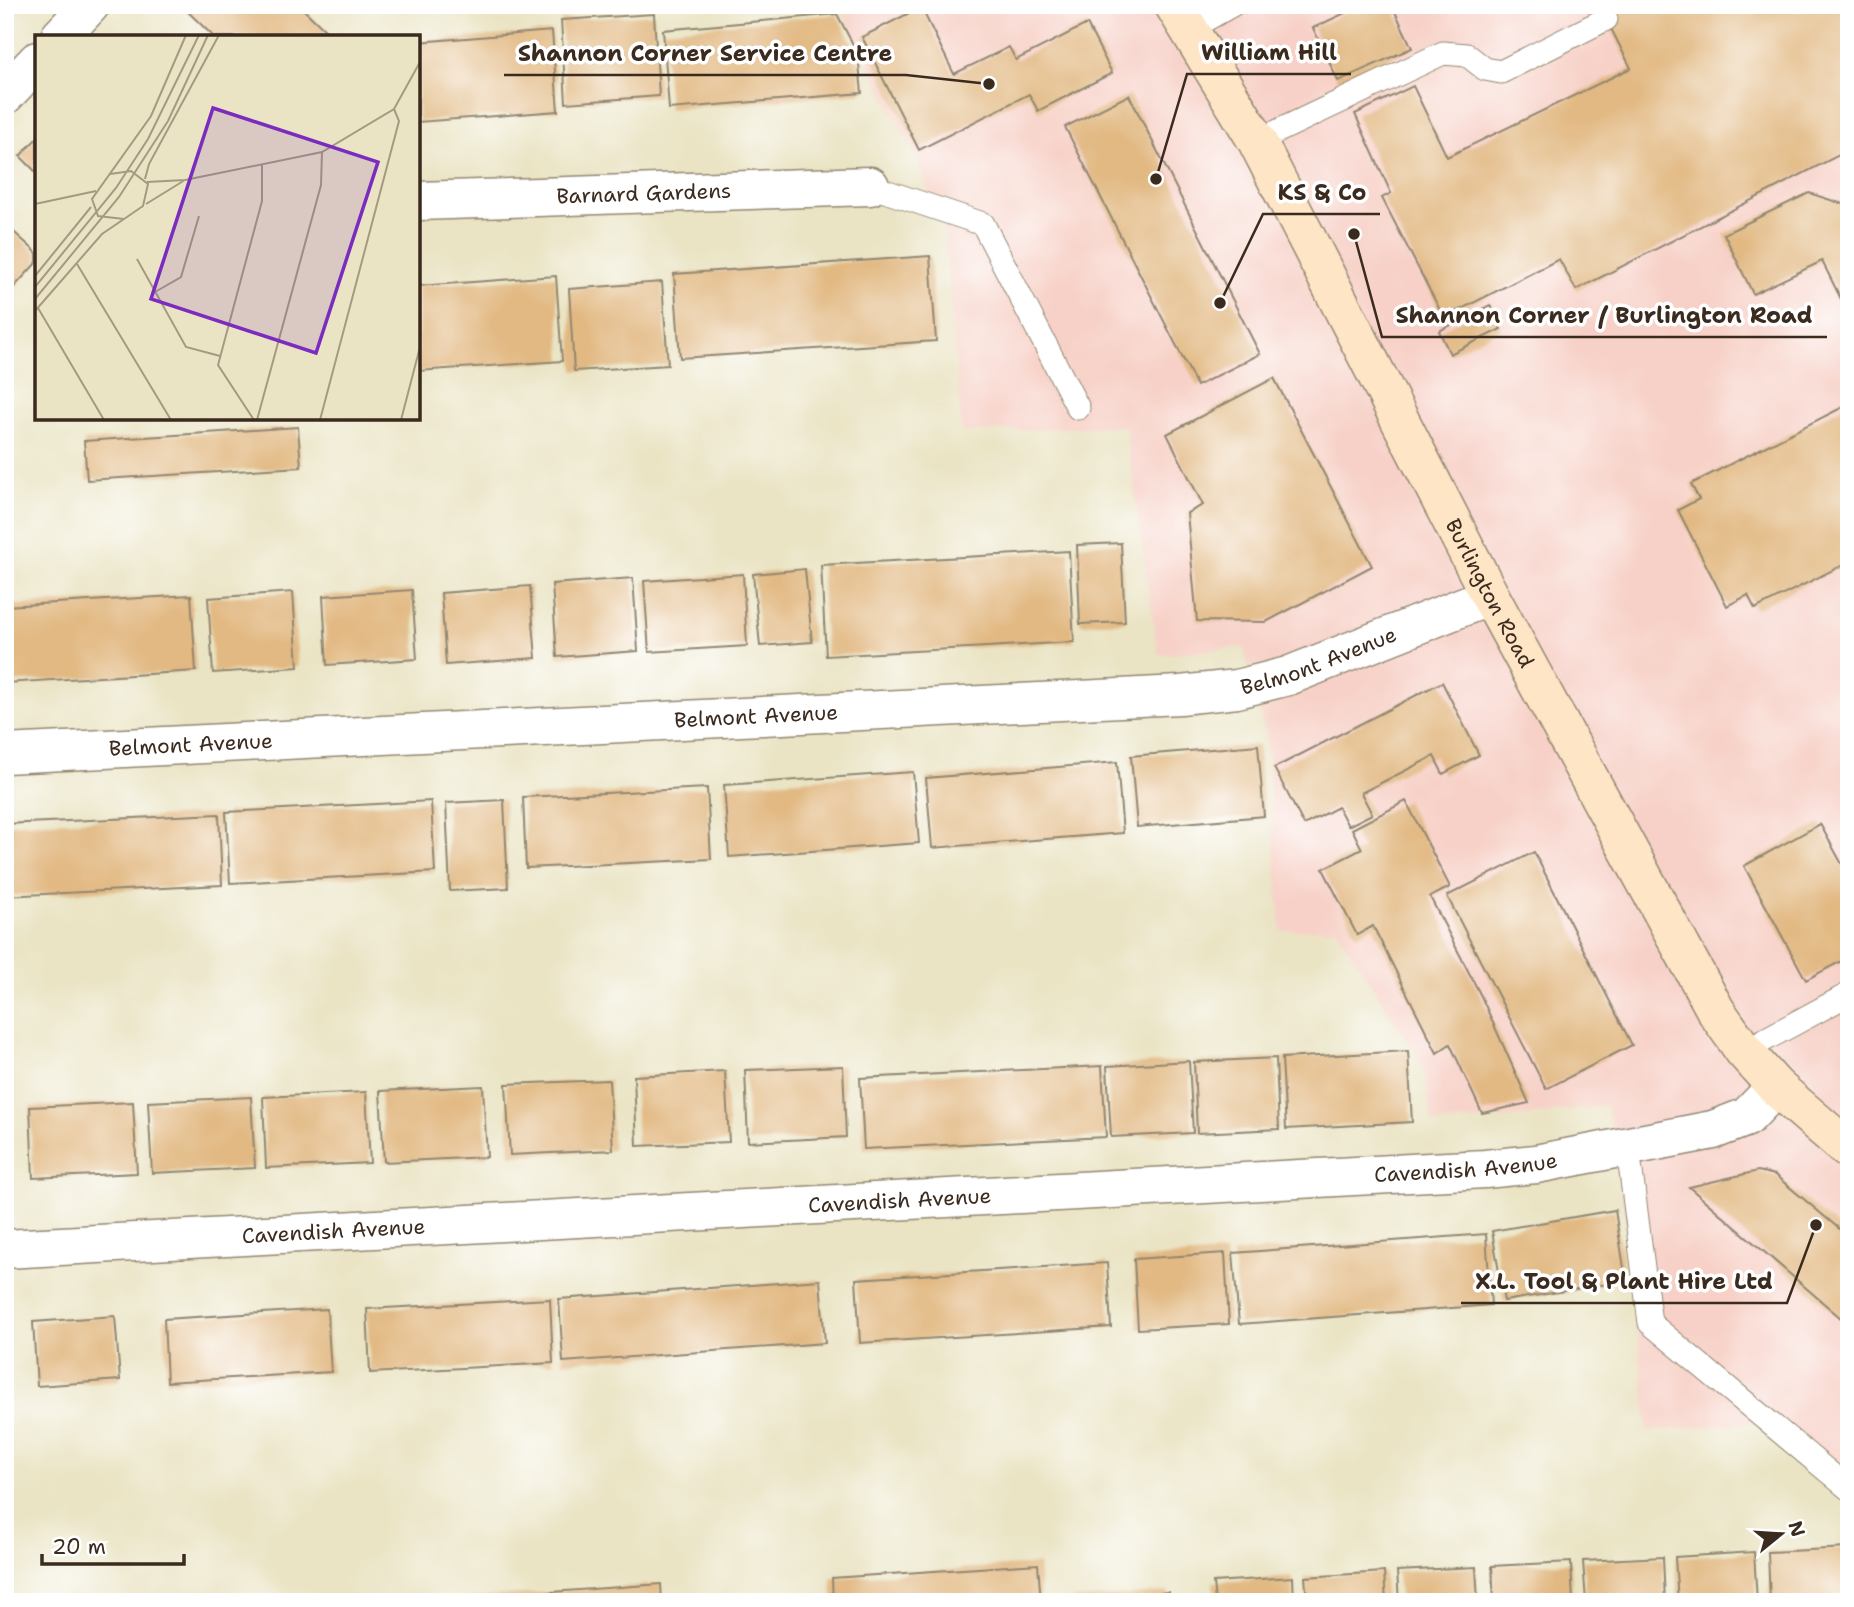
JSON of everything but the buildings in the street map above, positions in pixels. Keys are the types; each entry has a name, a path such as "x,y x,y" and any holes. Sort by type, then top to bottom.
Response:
{"main road":[{"name":"Burlington Road","path":"1182,17 1256,141 1490,596 1716,1011 1744,1051 1776,1087 1849,1150"}],"street":[{"path":"5,94 35,63"},
{"name":"Barnard Gardens","path":"420,201 870,186"},
{"name":"Belmont Avenue","path":"5,754 1128,698 1237,689 1288,676 1490,596"},
{"name":"Cavendish Avenue","path":"5,1249 1485,1169 1536,1164 1713,1130 1747,1116 1776,1087"}],"lane":[{"path":"1182,17 1232,5"},
{"path":"1256,141 1443,53 1466,55 1485,69 1501,72 1606,19"},
{"path":"870,186 983,224 1078,408"},
{"path":"1744,1051 1849,994"},
{"path":"1628,1147 1650,1323 1849,1489"}],"shaded area":[{"path":"839,5 1849,5 1849,1498 1758,1422 1648,1431 1625,1215 1607,1105 1519,1117 1432,1124 1423,1065 1336,929 1281,931 1266,736 1243,647 1158,655 1125,426 962,432 944,230 914,154"}],"place":[{"name":"Shannon Corner Service Centre","path":"989,84"},
{"name":"William Hill","path":"1156,179"},
{"name":"Shannon Corner / Burlington Road","path":"1354,234"},
{"name":"KS & Co","path":"1220,303"},
{"name":"X.L. Tool & Plant Hire Ltd","path":"1816,1225"}]}
